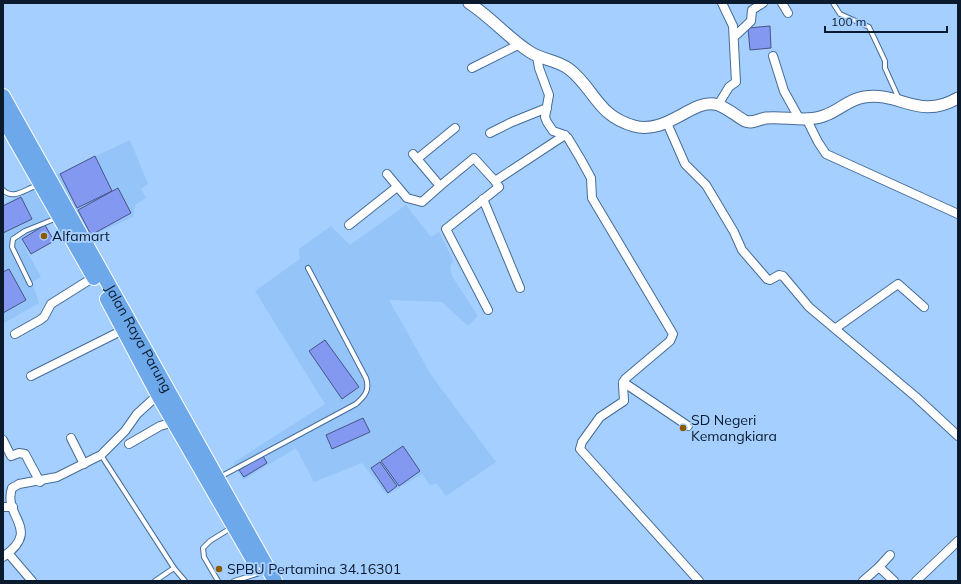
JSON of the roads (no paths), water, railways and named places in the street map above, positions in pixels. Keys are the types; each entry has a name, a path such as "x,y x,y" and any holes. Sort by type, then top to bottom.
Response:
{"highway":[{"name":"Jalan Raya Parung","path":"3,96 162,391 174,422 233,527 267,576"},
{"name":"Jalan Raya Parung","path":"3,118 123,330 218,478 267,576"}],"street":[{"path":"469,3 491,18 520,44 537,56 557,62 569,69 602,108 628,124 648,128 666,123 707,104 718,105 748,122 771,118 825,116 850,101 865,96 882,97 919,107 946,104 958,98"},
{"path":"718,105 729,86 736,82 735,36 733,26 722,3"},
{"path":"735,36 751,21 752,10 763,3"},
{"path":"782,3 788,13"},
{"path":"472,68 520,44"},
{"path":"537,56 539,68 549,95 546,119 548,126 553,131 565,135 590,175 592,183 591,194 594,201 673,334 670,341 638,365 623,382 624,401 600,417 582,442 580,449 699,581"},
{"path":"773,56 784,90 826,154 958,214"},
{"path":"490,133 512,122 547,108"},
{"path":"666,123 685,164 706,185 748,259 768,280 779,275 783,276 809,307 836,328 958,436"},
{"path":"440,186 415,156 455,128"},
{"path":"495,181 565,135"},
{"path":"387,174 396,187 407,198 422,202 474,158 495,181 499,187 446,229 488,310"},
{"path":"349,225 396,187"},
{"path":"483,199 520,288"},
{"path":"15,334 40,320 44,317 51,304 94,277"},
{"path":"836,328 898,284 924,308"},
{"path":"31,376 123,330"},
{"path":"623,382 688,426"},
{"path":"32,581 6,555 14,549 21,540 20,530 11,496 12,488 20,484 40,482 56,477 101,455 125,431 137,414 162,391"},
{"path":"129,444 160,426 174,422"},
{"path":"71,438 84,464"},
{"path":"3,440 10,456 19,453 24,454 40,482"},
{"path":"3,507 13,507"},
{"path":"916,581 958,541"},
{"path":"863,581 890,555"},
{"path":"879,567 894,581"}],"lane":[{"path":"833,3 840,14 869,27 885,61 885,68 900,101"},
{"path":"3,190 7,194 14,196 40,185"},
{"path":"30,284 12,247 13,238 37,225 58,217"},
{"path":"218,478 356,404 367,392 369,386 366,378 308,268"},
{"path":"101,455 174,568 185,581"},
{"path":"218,581 204,557 204,548 210,541 233,527"},
{"path":"156,581 174,568"},
{"path":"234,581 267,576"}],"place":[{"name":"Alfamart","path":"44,236"},
{"name":"SD Negeri Kemangkiara","path":"683,428"},
{"name":"SPBU Pertamina 34.16301","path":"219,569"}]}
